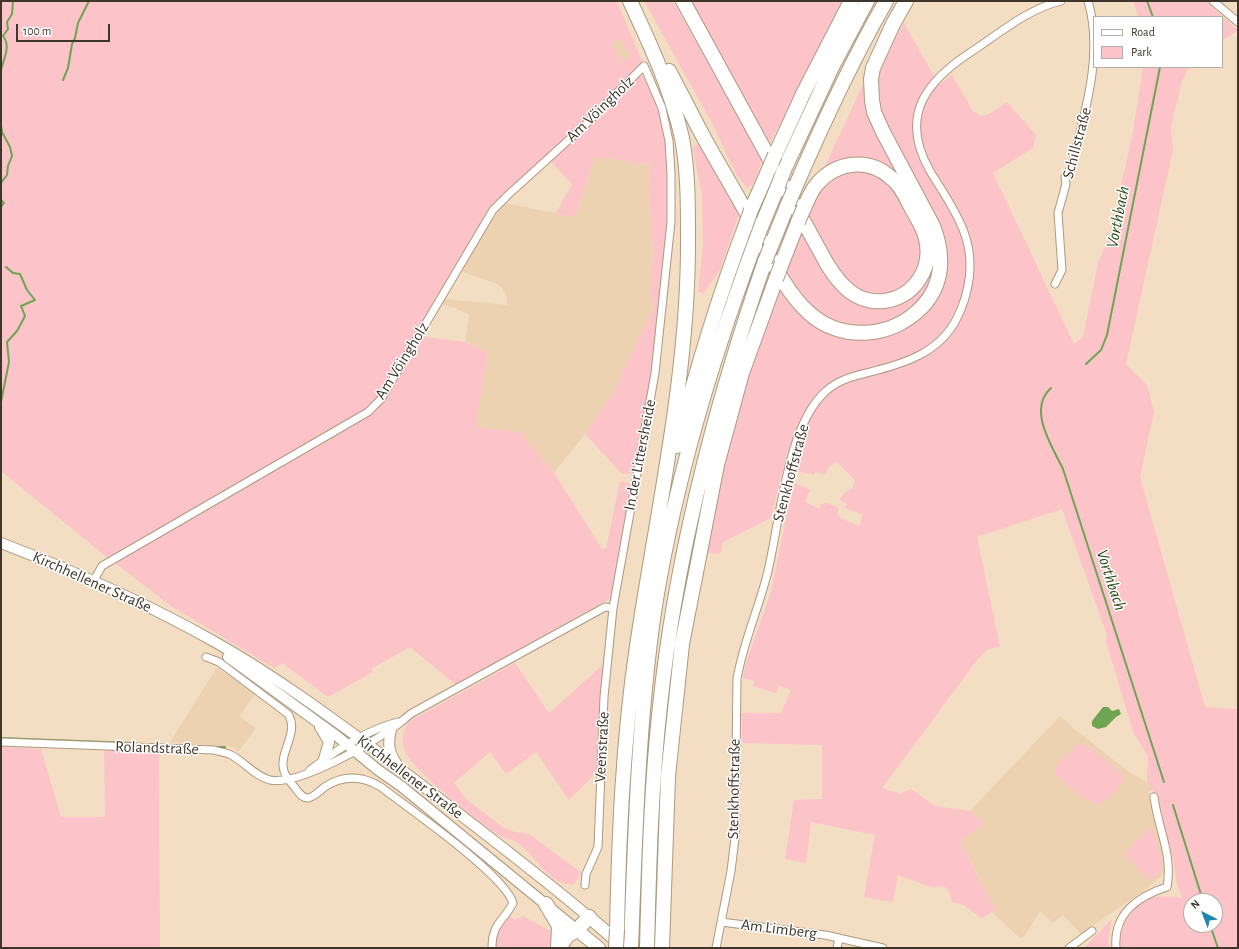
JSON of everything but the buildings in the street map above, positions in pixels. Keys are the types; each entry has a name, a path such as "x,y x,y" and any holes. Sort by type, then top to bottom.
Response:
{"highway":[{"path":"662,948 668,776 673,717 682,644 698,552 716,465 740,380 782,263 798,222 804,208 817,185 836,169 855,164 864,165 882,171 890,176 902,190 922,226 926,239 927,260 921,278 906,294 888,300 868,300 848,291 835,278 827,264 770,154 682,1"},
{"path":"644,599 675,454 713,318 751,210 769,169 770,154 850,1"},
{"path":"629,946 640,756 654,619 669,539 686,462 711,371 761,227 784,170 832,67 867,1"},
{"path":"647,948 649,864 660,706 682,563 702,469 733,356 765,261 794,190 838,92 886,1"},
{"path":"632,5 782,278 798,302 808,312 829,326 852,332 866,333 891,328 904,322 915,314 932,294 940,273 941,251 936,232 883,132 874,112 872,100 871,79 873,68 893,24 906,1"},
{"path":"616,948 619,844 624,753 636,649 667,461 684,337 688,268 686,176 682,141 673,102 658,62 632,5"},
{"path":"698,552 702,469"},
{"path":"546,904 559,926 558,948"},
{"path":"558,948 567,936 577,930 589,917"},
{"path":"569,948 576,937 577,930"}],"main road":[{"name":"Kirchhellener Straße","path":"1,542 94,580 132,598 214,641 273,678 400,768 589,917 629,946"},
{"name":"Kirchhellener Straße","path":"182,625 317,722 402,786 599,948"},
{"path":"317,722 329,742 324,759"},
{"path":"391,729 389,740 390,751 400,768"}],"street":[{"name":"Stenkhoffstraße","path":"716,948 731,871 735,838 736,679 740,660 767,574 781,499 804,421 811,408 827,390 840,381 894,366 926,352 937,343 955,321 968,291 970,253 960,222 929,169 920,150 917,132 920,106 927,91 936,78 956,62 1035,10 1061,1"},
{"name":"Schillstraße","path":"1055,284 1062,270 1058,213 1066,184 1065,177 1071,168 1089,96 1092,73 1092,18 1088,1"},
{"path":"1213,1 1238,22"},
{"name":"Am Vöingholz","path":"94,580 102,566 368,412 381,399 493,210 586,125 644,66"},
{"name":"In der Littersheide","path":"613,608 655,373 671,222 669,141 662,108 644,66"},
{"path":"363,741 391,729 401,721 605,607 613,608"},
{"name":"Veenstraße","path":"584,885 586,874 598,847 604,697 613,608"},
{"path":"206,657 219,662 288,714 292,720 292,728 283,769 288,780"},
{"path":"351,748 387,725 401,721"},
{"name":"Rolandstraße","path":"1,742 214,750 230,754 257,775 270,780 288,780 318,770 351,748"},
{"name":"Rolandstraße","path":"304,774 324,759 351,748"},
{"name":"Kirchhellener Straße","path":"288,780 302,796 306,798 315,796 326,786 340,780 355,778 374,783 488,871 511,897 513,903 496,927 493,934 492,948"},
{"path":"1116,948 1116,940 1120,922 1129,907 1152,892 1167,887 1170,872 1169,858 1154,797"},
{"name":"Am Limberg","path":"721,922 839,938 883,948"},
{"path":"1070,948 1092,931"},
{"path":"837,948 839,938"}],"shaded area":[{"path":"621,38 631,58 622,62 612,43"},
{"path":"595,158 612,158 637,164 650,163 649,190 653,255 650,293 654,307 613,393 585,434 554,473 520,432 474,427 488,353 465,342 469,315 455,308 441,304 445,299 507,305 507,297 502,288 497,284 460,271 492,220 505,203 575,217"},
{"path":"217,667 255,695 239,716 256,728 239,751 231,747 170,742"},
{"path":"1103,707 1108,707 1112,711 1119,709 1121,714 1106,727 1098,729 1092,726 1092,721"},
{"path":"1060,716 1129,772 1147,782 1153,790 1148,791 1152,797 1167,860 1165,873 1146,889 1081,934 1063,915 1053,923 1040,911 1024,937 1020,938 992,912 997,908 988,898 960,841 984,824 970,811"}],"green space":[{"path":"1,1 617,1 644,66 493,210 418,336 465,342 488,353 475,427 520,432 554,473 602,549 606,549 620,481 633,484 611,598 456,685 410,647 371,669 373,672 328,697 282,663 274,668 171,606 103,554 1,471","holes":["620,39 631,57 622,62 612,43"]},
{"path":"644,1 673,1 762,160 754,183 747,188 736,174 712,123"},
{"path":"687,1 845,1 769,145"},
{"path":"1133,1 1208,1 1209,4 1222,16 1138,16"},
{"path":"1223,17 1238,30 1223,40"},
{"path":"904,23 939,85 952,75 973,111 981,116 989,114 1007,102 1036,135 1033,148 993,173 1074,344 1083,337 1098,263 1108,240 1132,138 1143,68 1188,68 1182,81 1171,127 1173,150 1126,364 1147,385 1154,412 1140,477 1205,707 1238,709 1238,948 1120,948 1120,940 1124,926 1132,912 1138,906 1155,897 1166,896 1182,898 1176,880 1173,858 1153,790 1147,782 1148,756 1134,734 1106,642 1107,635 1062,509 977,537 1000,646 987,650 978,659 882,788 900,794 911,789 935,806 970,811 984,824 960,841 986,893 997,908 982,919 964,905 952,902 950,894 945,887 931,887 898,875 893,902 864,897 875,835 811,822 806,863 785,859 794,800 822,799 822,745 742,743 742,713 781,713 791,690 779,685 776,693 753,686 754,681 743,678 745,666 771,592 793,482 810,490 805,502 819,509 821,504 826,503 839,508 837,514 839,517 859,526 863,515 845,508 847,504 839,500 845,492 852,489 855,480 837,462 829,467 824,475 816,471 814,475 796,471 803,451 788,449 771,518 723,542 720,554 704,552 720,475 740,402 778,291 802,233 820,177 868,74 888,50"},
{"path":"639,76 643,76 650,85 662,117 668,157 669,208 659,331 635,473 622,474 585,434 613,393 654,307 650,294 653,255 649,190 650,163 637,164 612,158 595,158 575,217 556,213 572,184 550,161"},
{"path":"697,143 711,163 739,213 720,270 703,294 698,291 703,246 702,196 693,149"},
{"path":"515,663 549,713 604,664 599,711 597,772 569,800 536,752 506,774 490,752 454,783 466,799 504,828 515,832 529,834 582,873 574,884 556,880 542,868 522,846 514,841 500,836 448,796 421,771 411,760 403,747 403,736 408,722"},
{"path":"1078,744 1086,745 1124,775 1124,782 1102,804 1091,802 1084,798 1062,781 1054,771 1057,765"},
{"path":"1,747 41,749 61,817 105,817 104,750 159,751 160,948 1,948"},
{"path":"1152,826 1162,860 1161,871 1152,879 1149,879 1124,854"},
{"path":"506,916 508,918 510,916 515,920 523,916 554,933 553,948 494,948 495,935"},
{"path":"1112,919 1108,939 1110,948 1084,948"}],"waterway":[{"path":"1,70 7,48 3,36 8,29 7,22 12,14 13,1"},
{"path":"63,80 68,68 72,44 75,38 78,23 89,1"},
{"name":"Vorthbach","path":"1147,1 1153,16"},
{"name":"Vorthbach","path":"1086,364 1101,350 1107,335 1160,68"},
{"path":"1,125 2,132 10,147 12,156 8,166 7,175 1,183"},
{"path":"1,200 4,203 1,207"},
{"path":"1,402 9,362 7,342 17,331 25,316 21,306 35,300 27,290 20,274 13,273 6,267"},
{"name":"Vorthbach","path":"1051,388 1044,397 1041,406 1041,417 1044,428 1063,469 1164,782"},
{"path":"1,738 132,743"},
{"path":"214,747 225,747"},
{"name":"Vorthbach","path":"1173,805 1200,893"},
{"name":"Vorthbach","path":"1213,933 1218,948"}]}
